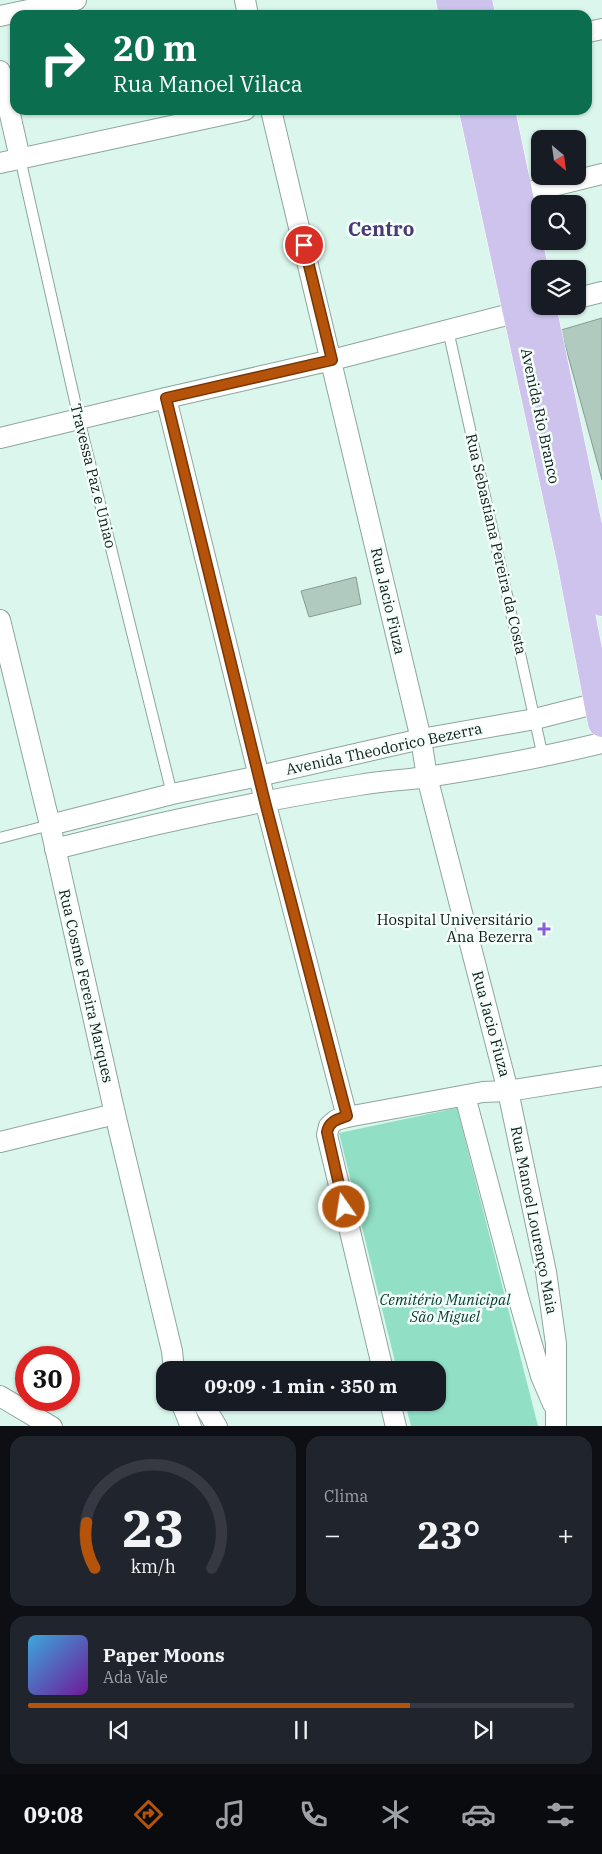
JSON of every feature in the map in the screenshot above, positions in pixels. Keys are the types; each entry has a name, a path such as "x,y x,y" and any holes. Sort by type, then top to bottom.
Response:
{"main road":[{"name":"Avenida Rio Branco","path":"475,115 506,198 531,290"},
{"name":"Avenida Rio Branco","path":"501,115 506,198"},
{"name":"Avenida Rio Branco","path":"536,315 572,561 600,709"},
{"name":"Avenida Rio Branco","path":"537,315 594,556 602,602"}],"street":[{"path":"28,10 76,0"},
{"path":"0,71 10,114"},
{"path":"10,115 20,158"},
{"path":"0,163 222,115"},
{"name":"Rua Jacio Fiuza","path":"272,115 421,740 427,777 508,1091"},
{"path":"506,198 602,174"},
{"path":"586,296 602,292"},
{"path":"0,438 332,360 531,306"},
{"path":"166,398 342,1118"},
{"name":"Rua Cosme Fereira Marques","path":"0,620 50,825 173,1361"},
{"name":"Avenida Theodorico Bezerra","path":"50,825 172,794 421,740 600,709"},
{"name":"Avenida Theodorico Bezerra","path":"55,849 126,831 265,802 362,784 427,777 543,757 602,743"},
{"path":"381,1361 327,1135 329,1126 342,1118 483,1092 508,1091 602,1076"},
{"name":"Rua Manoel Lourenço Maia","path":"508,1091 546,1272 556,1344 556,1418"},
{"name":"Rua Manoel Lourenço Maia","path":"466,1096 525,1320 541,1376 556,1418"},
{"path":"0,1142 116,1114"},
{"path":"0,1396 52,1426"},
{"path":"185,1411 191,1426"},
{"path":"208,1411 217,1426"},
{"path":"392,1411 396,1426"}],"lane":[{"name":"Travessa Paz e Uniao","path":"20,158 79,419 172,794"},
{"name":"Rua Sebastiana Pereira da Costa","path":"448,330 543,757"},
{"path":"0,838 50,825"}],"green space":[{"name":"Cemitério Municipal São Miguel","path":"457,1108 538,1426 411,1426 407,1411 446,1411 446,1361 395,1361 339,1133"}],"building":[{"path":"602,318 602,480 561,330"},
{"path":"356,577 361,604 309,617 301,591"}],"place":[{"name":"Hospital Universitário Ana Bezerra","path":"544,929"}],"district":[{"name":"Centro","path":"381,229"}],"route":[{"path":"304,245 332,360 166,398 265,802 347,1116 333,1122 327,1132 344,1207"}]}
